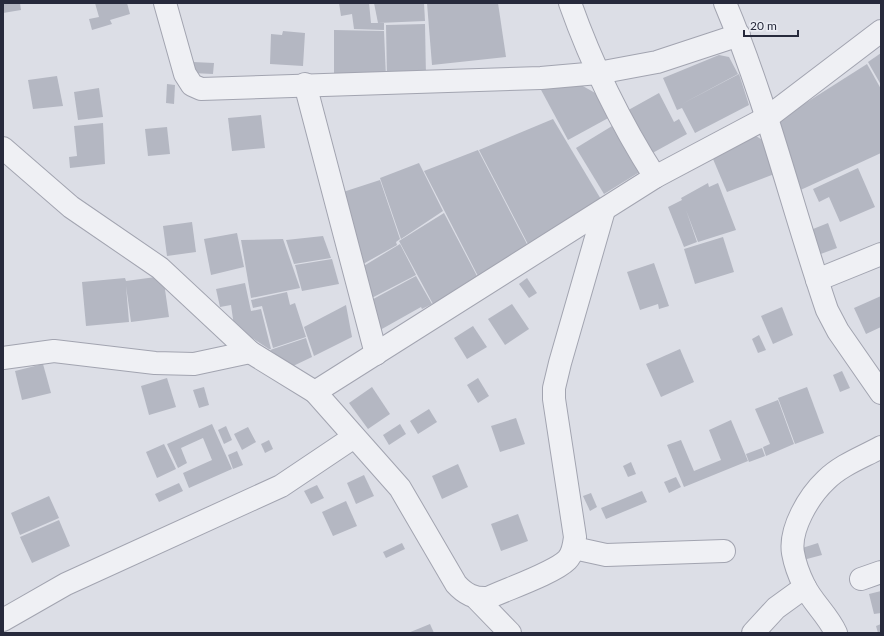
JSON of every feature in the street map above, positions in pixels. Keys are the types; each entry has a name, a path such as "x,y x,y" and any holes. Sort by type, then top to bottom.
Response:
{"street":[{"path":"165,3 185,74 192,85 201,89 305,84 541,78 598,73 657,62 739,35"},
{"path":"570,3 583,39 615,110 655,177"},
{"path":"725,3 739,35 768,117 827,310 838,330 881,393"},
{"path":"315,392 655,177 768,117 881,31"},
{"path":"305,84 376,354"},
{"path":"3,148 71,207 160,268 250,352 315,392 400,488 456,584 464,592 477,599 510,633"},
{"path":"477,599 488,598 558,567 568,559 574,548 575,537 554,400 554,388 604,210"},
{"path":"817,280 881,254"},
{"path":"3,358 54,351 155,363 194,364 250,352"},
{"path":"3,620 66,584 281,486 354,437"},
{"path":"836,633 831,622 804,587 792,552 795,531 802,512 812,494 826,479 843,467 881,447"},
{"path":"574,548 606,555 724,551"},
{"path":"753,633 776,608 804,587"}],"building":[{"path":"3,3 20,3 21,10 3,13"},
{"path":"95,3 127,3 130,14 110,20 112,24 92,30 89,19 99,17"},
{"path":"339,3 369,3 371,23 384,23 384,30 354,29 352,14 341,16"},
{"path":"374,3 424,3 425,21 378,23"},
{"path":"427,3 498,3 506,57 432,65"},
{"path":"425,24 426,77 387,78 386,25"},
{"path":"334,30 384,31 386,78 334,77"},
{"path":"283,31 305,33 303,66 270,64 271,34 282,35"},
{"path":"881,53 881,85 868,62"},
{"path":"719,55 729,57 738,74 680,105 739,74 749,105 695,133 682,108 677,110 663,78"},
{"path":"193,62 214,63 213,74 192,73"},
{"path":"867,64 881,89 881,153 794,193 771,125"},
{"path":"57,76 63,106 33,109 28,80"},
{"path":"167,84 175,85 174,104 166,103"},
{"path":"581,85 597,94 612,116 568,140 540,88"},
{"path":"99,88 103,117 78,120 74,92"},
{"path":"659,93 674,122 679,119 687,134 647,156 623,113"},
{"path":"261,115 265,148 232,151 228,118"},
{"path":"553,119 602,201 531,250 479,150"},
{"path":"103,123 105,164 70,168 69,157 77,156 74,126"},
{"path":"617,123 646,168 604,194 576,148"},
{"path":"167,127 170,154 148,156 145,129"},
{"path":"756,136 764,141 777,173 727,192 713,159"},
{"path":"478,150 529,248 480,280 424,171"},
{"path":"419,163 443,211 401,239 380,178"},
{"path":"858,168 875,207 840,222 829,197 819,202 813,189"},
{"path":"380,180 400,239 396,242 397,245 356,268 340,193"},
{"path":"708,183 709,187 718,183 736,230 698,242 686,210 697,242 684,247 668,207 682,200 681,198"},
{"path":"444,213 477,276 433,304 399,241"},
{"path":"192,222 196,252 167,256 163,226"},
{"path":"828,223 837,248 818,255 808,231"},
{"path":"237,233 244,267 211,275 204,239"},
{"path":"323,236 331,258 294,264 286,240"},
{"path":"723,237 734,272 695,284 684,249"},
{"path":"283,239 300,288 251,298 241,240"},
{"path":"400,244 416,275 364,302 357,270"},
{"path":"332,259 339,284 302,291 295,265"},
{"path":"654,263 669,306 659,309 658,304 640,310 627,272"},
{"path":"163,276 169,317 131,322 126,286 129,322 86,326 82,282 125,278 126,281"},
{"path":"416,276 432,304 422,309 421,307 373,334 364,304"},
{"path":"527,278 537,293 529,298 519,284"},
{"path":"245,283 251,311 261,309 271,349 234,326 231,305 220,307 216,289"},
{"path":"287,292 290,305 295,303 306,337 273,348 262,306 253,308 251,300"},
{"path":"881,296 881,327 866,334 854,308"},
{"path":"512,304 529,329 505,345 488,319"},
{"path":"346,305 352,337 314,356 304,327"},
{"path":"782,307 793,335 773,344 761,316"},
{"path":"473,326 487,347 467,359 454,338"},
{"path":"759,335 766,350 758,353 752,339"},
{"path":"306,338 312,357 291,367 270,350"},
{"path":"680,349 694,382 661,397 646,364"},
{"path":"43,364 51,393 22,400 15,371"},
{"path":"842,371 850,388 840,392 833,375"},
{"path":"167,378 176,407 149,415 141,386"},
{"path":"478,378 489,396 478,403 467,385"},
{"path":"204,387 209,405 199,408 193,390"},
{"path":"372,387 390,414 368,429 349,403"},
{"path":"807,387 824,433 795,444 778,398"},
{"path":"778,400 794,444 766,456 763,447 770,444 755,409"},
{"path":"429,409 437,422 418,434 410,421"},
{"path":"516,418 525,444 500,452 491,426"},
{"path":"731,420 748,461 684,487 667,445 681,440 694,471 721,460 709,430"},
{"path":"212,424 232,469 189,488 183,473 212,460 203,438 181,448 187,463 178,468 167,444"},
{"path":"400,424 406,434 389,445 383,435"},
{"path":"226,426 232,440 224,444 218,430"},
{"path":"248,427 256,442 242,450 234,434"},
{"path":"269,440 273,449 265,453 261,444"},
{"path":"164,444 176,469 157,478 146,452"},
{"path":"762,448 765,456 749,462 746,454"},
{"path":"237,451 243,465 233,469 228,455"},
{"path":"631,462 636,474 628,477 623,466"},
{"path":"458,464 468,487 442,499 432,476"},
{"path":"364,475 374,496 356,504 347,483"},
{"path":"676,477 681,487 669,493 664,482"},
{"path":"179,483 183,491 159,502 155,494"},
{"path":"317,485 324,498 311,504 304,491"},
{"path":"642,491 647,502 606,519 601,508"},
{"path":"591,493 597,507 590,511 583,496"},
{"path":"49,496 59,518 20,535 11,513"},
{"path":"346,501 357,526 333,536 322,512"},
{"path":"518,514 528,541 501,551 491,524"},
{"path":"59,520 70,546 32,563 20,537"},
{"path":"402,543 405,549 386,558 383,552"},
{"path":"818,543 822,555 803,560 799,549"},
{"path":"881,591 881,613 874,614 869,594"},
{"path":"430,624 434,633 408,633"},
{"path":"881,624 881,633 878,633 876,626"}]}
